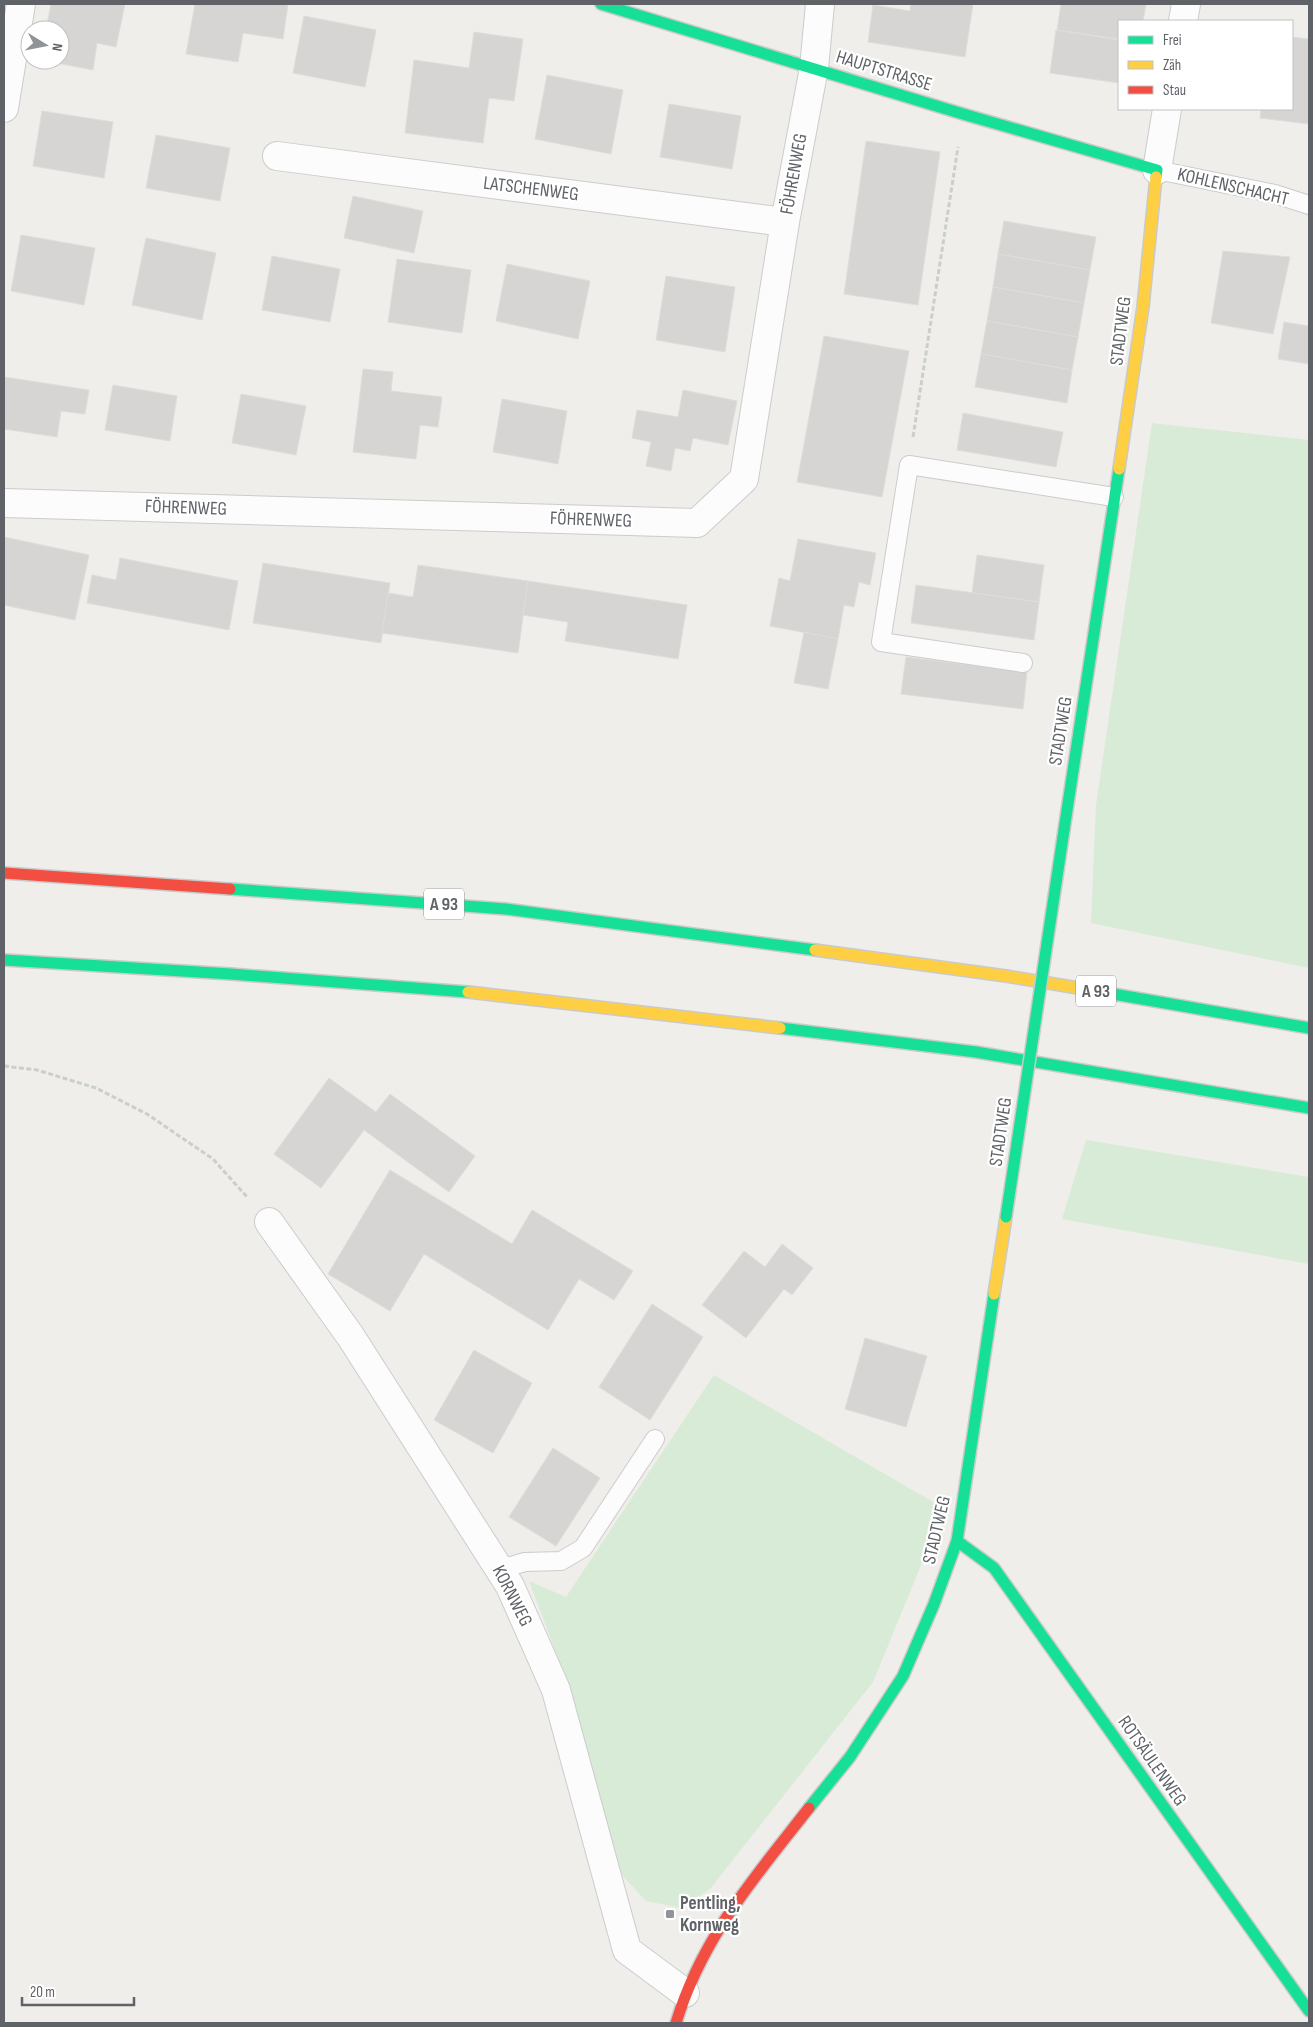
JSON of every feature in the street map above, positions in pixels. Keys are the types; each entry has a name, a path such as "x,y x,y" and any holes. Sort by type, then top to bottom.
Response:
{"main road":[{"name":"HAUPTSTRASSE","path":"601,4 964,114 1157,170"},
{"name":"STADTWEG","path":"676,2023 685,1993 710,1941 737,1898 850,1757 903,1676 934,1604 957,1541 1143,307 1157,170"},
{"name":"A 93","path":"4,873 506,909 1006,976 1309,1028"},
{"path":"4,960 231,974 494,994 976,1052 1309,1108"},
{"name":"ROTSÄULENWEG","path":"957,1541 994,1568 1301,2002 1309,2010"}],"street":[{"path":"4,108 21,4"},
{"name":"FÖHRENWEG","path":"4,503 697,523 744,479 785,222 814,68 820,4"},
{"path":"1183,20 1186,4"},
{"path":"1157,170 1168,110"},
{"name":"LATSCHENWEG","path":"278,156 785,222"},
{"name":"KORNWEG","path":"269,1222 351,1337 510,1586 556,1690 627,1950 685,1993"}],"lane":[{"name":"KOHLENSCHACHT","path":"1157,170 1275,194 1309,205"},
{"path":"1023,663 881,642 909,465 1114,496"},
{"path":"500,1569 526,1562 561,1561 582,1548 655,1439"}],"path":[{"path":"909,465 964,114"},
{"path":"4,1066 37,1070 96,1088 147,1114 213,1159 269,1222"}],"green space":[{"path":"1152,423 1309,440 1309,968 1091,923 1096,805"},
{"path":"1086,1140 1309,1177 1309,1264 1062,1219"},
{"path":"714,1375 940,1506 924,1558 873,1682 710,1889 681,1908 646,1901 622,1875 561,1666 529,1581 566,1597"}],"building":[{"path":"51,4 125,4 116,47 97,43 93,70 70,66 70,20 48,20"},
{"path":"195,4 288,4 283,39 243,33 238,62 186,54"},
{"path":"911,4 973,4 965,57 868,42 873,5 910,11"},
{"path":"1061,4 1146,4 1143,20 1118,20 1118,39 1057,30"},
{"path":"304,16 376,30 365,87 293,73"},
{"path":"1056,30 1118,40 1118,83 1050,73"},
{"path":"474,32 523,39 514,101 489,98 483,143 405,133 414,60 469,68"},
{"path":"1293,37 1309,39 1309,124 1260,118 1261,110 1293,110"},
{"path":"547,75 623,90 611,154 535,139"},
{"path":"669,104 741,116 732,169 660,157"},
{"path":"42,111 113,122 104,178 33,166"},
{"path":"156,135 230,148 220,201 146,188"},
{"path":"866,141 940,152 918,305 844,294"},
{"path":"353,196 423,211 414,253 344,238"},
{"path":"1004,221 1096,237 1090,270 998,254"},
{"path":"21,235 95,248 84,305 11,291"},
{"path":"146,238 216,253 202,320 132,305"},
{"path":"1223,251 1290,257 1273,334 1211,323"},
{"path":"998,254 1090,270 1084,303 993,287"},
{"path":"272,256 340,269 330,322 262,310"},
{"path":"397,259 471,270 462,333 388,322"},
{"path":"507,264 590,281 578,339 496,321"},
{"path":"666,276 735,287 725,352 656,340"},
{"path":"993,287 1084,303 1078,337 987,321"},
{"path":"987,321 1078,337 1072,370 981,354"},
{"path":"1284,322 1309,326 1309,364 1278,359"},
{"path":"824,336 909,351 882,497 797,482"},
{"path":"981,354 1072,370 1067,403 975,387"},
{"path":"363,369 393,372 391,391 442,397 438,427 420,425 416,459 353,452"},
{"path":"4,377 89,390 85,414 61,411 57,437 4,429"},
{"path":"113,385 177,396 170,441 105,430"},
{"path":"683,390 737,401 728,445 693,438 690,451 675,448 671,471 646,466 651,442 632,438 637,410 678,417"},
{"path":"241,394 306,406 296,455 232,443"},
{"path":"502,399 567,411 558,464 493,452"},
{"path":"963,413 1063,432 1056,467 957,450"},
{"path":"4,537 89,555 75,620 4,605"},
{"path":"798,539 876,553 870,585 859,582 854,607 844,605 838,639 770,626 779,578 790,581"},
{"path":"977,555 1044,565 1039,602 972,593"},
{"path":"120,558 238,581 229,630 87,603 92,575 116,580"},
{"path":"263,563 390,583 381,643 253,623"},
{"path":"418,565 528,581 518,653 382,633 388,593 413,597"},
{"path":"528,581 687,605 678,659 565,641 568,622 523,615"},
{"path":"916,585 1039,602 1034,640 911,623"},
{"path":"804,632 838,639 828,689 794,683"},
{"path":"906,657 1027,672 1023,709 901,694"},
{"path":"329,1078 376,1112 390,1094 475,1156 449,1192 364,1130 321,1188 274,1154"},
{"path":"390,1170 512,1244 532,1210 633,1271 614,1300 579,1279 548,1330 424,1254 390,1311 328,1274"},
{"path":"782,1244 813,1268 792,1295 784,1289 746,1338 702,1305 744,1251 765,1267"},
{"path":"652,1304 703,1337 650,1420 599,1387"},
{"path":"865,1338 927,1356 906,1427 845,1409"},
{"path":"474,1350 532,1383 493,1453 434,1420"},
{"path":"553,1448 600,1478 556,1546 509,1517"}],"traffic: fast":[{"path":"601,4 963,114 1157,170 1156,177"},
{"path":"1064,830 1119,469"},
{"path":"1006,1217 1064,830"},
{"path":"230,889 506,909 815,950"},
{"path":"4,960 231,974 468,992"},
{"path":"1096,991 1309,1028"},
{"path":"780,1028 976,1052 1309,1108"},
{"path":"809,1808 850,1757 903,1676 934,1604 957,1541 994,1294"},
{"path":"957,1541 994,1568 1309,2011"}],"traffic: slow":[{"path":"1119,469 1143,307 1156,177"},
{"path":"815,950 1006,976 1096,991"},
{"path":"468,992 780,1028"},
{"path":"994,1294 1006,1217"}],"traffic: jam":[{"path":"4,873 230,889"},
{"path":"676,2023 687,1992 715,1935 750,1884 809,1808"}],"place":[{"name":"Pentling, Kornweg","path":"670,1914"}]}
